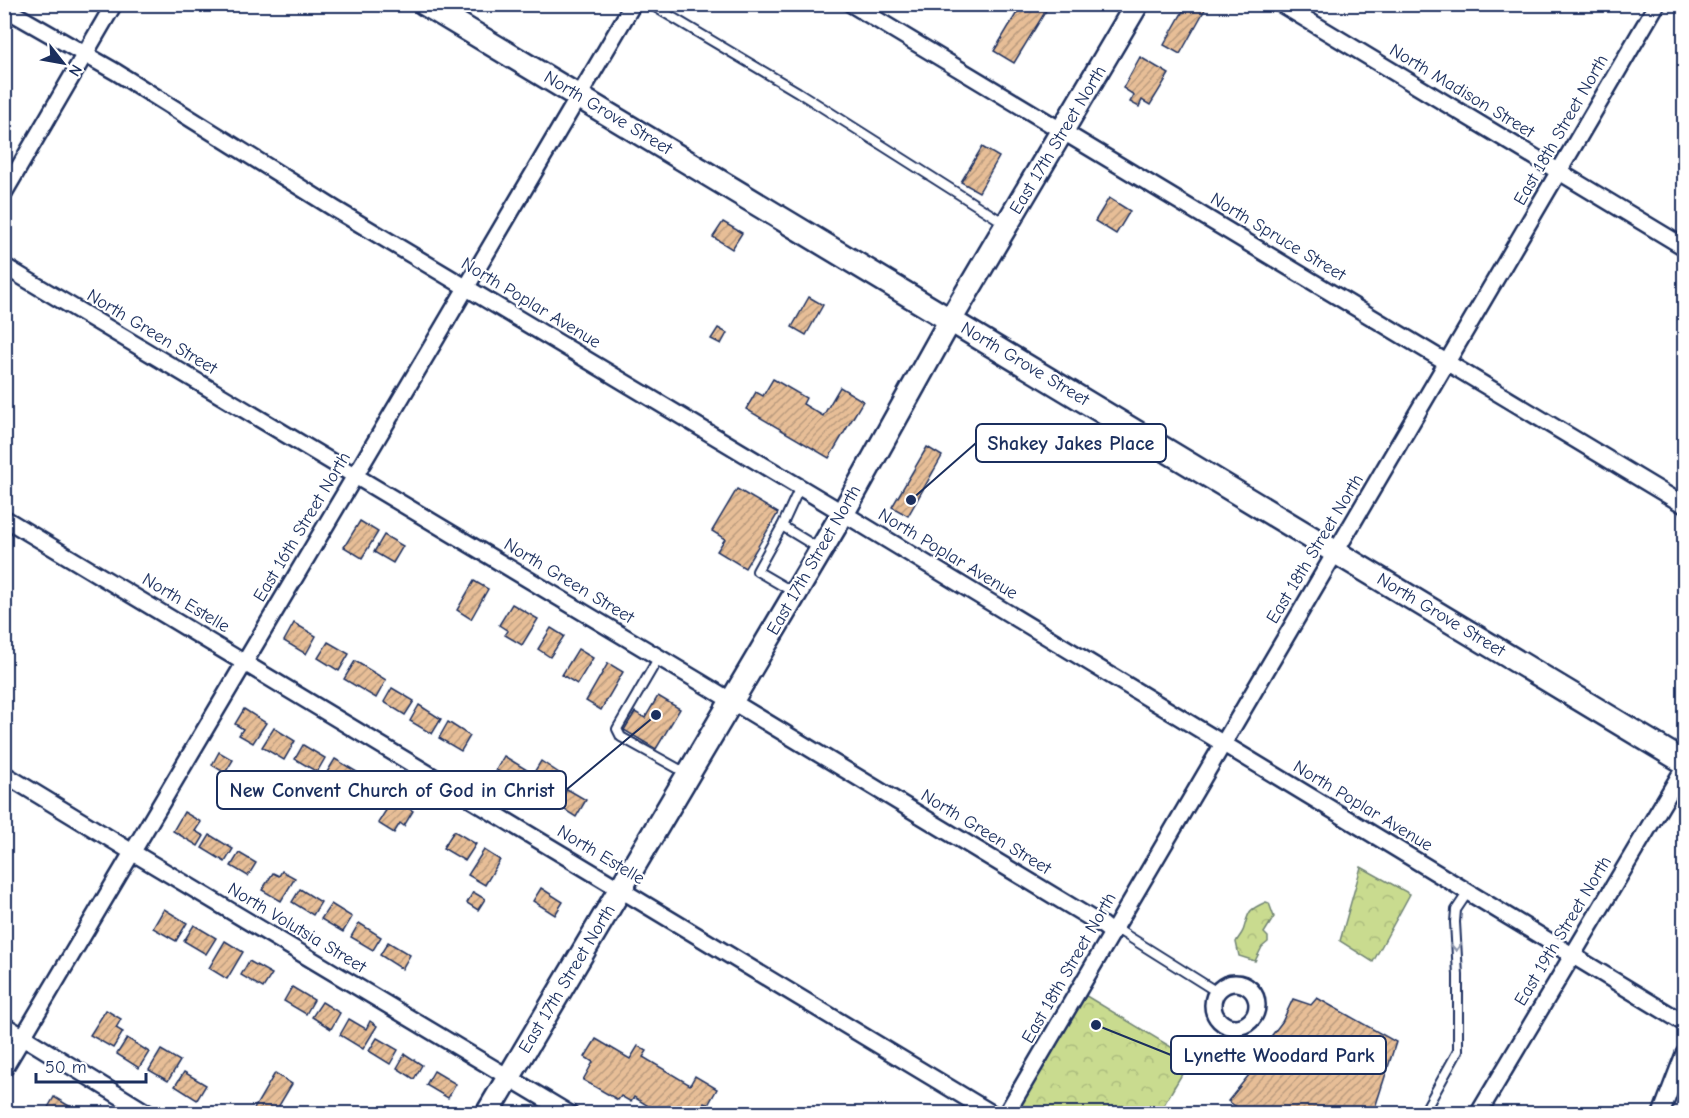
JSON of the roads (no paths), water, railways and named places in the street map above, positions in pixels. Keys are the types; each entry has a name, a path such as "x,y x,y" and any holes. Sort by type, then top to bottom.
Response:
{"street":[{"path":"4,193 114,4"},
{"name":"North Grove Street","path":"425,4 1684,762"},
{"name":"East 16th Street North","path":"4,1069 244,661 468,288 633,4"},
{"name":"North Spruce Street","path":"851,4 1684,505"},
{"name":"East 17th Street North","path":"487,1113 843,513 951,320 1137,4"},
{"name":"North Madison Street","path":"1281,4 1684,247"},
{"name":"East 18th Street North","path":"1006,1113 1657,4"},
{"name":"North Poplar Avenue","path":"4,8 85,54 334,209 800,487 1684,1023"},
{"name":"North Green Street","path":"4,266 1113,931"},
{"name":"North Estelle","path":"4,518 993,1113"},
{"name":"East 19th Street North","path":"1478,1113 1571,955 1684,771"},
{"name":"North Volutsia Street","path":"4,774 570,1113"},
{"path":"4,1025 149,1113"},
{"path":"1661,1113 1684,1054"}],"lane":[{"path":"650,4 798,92 1007,225"},
{"path":"795,593 757,571 800,487"},
{"path":"782,525 821,549"},
{"path":"659,657 617,729 621,737 688,774"},
{"path":"1423,1113 1458,1051 1455,922 1456,910 1468,892"},
{"path":"1113,931 1217,992"}],"place":[{"name":"Shakey Jakes Place","path":"911,500"},
{"name":"New Convent Church of God in Christ","path":"656,715"},
{"name":"Lynette Woodard Park","path":"1096,1025"}]}
